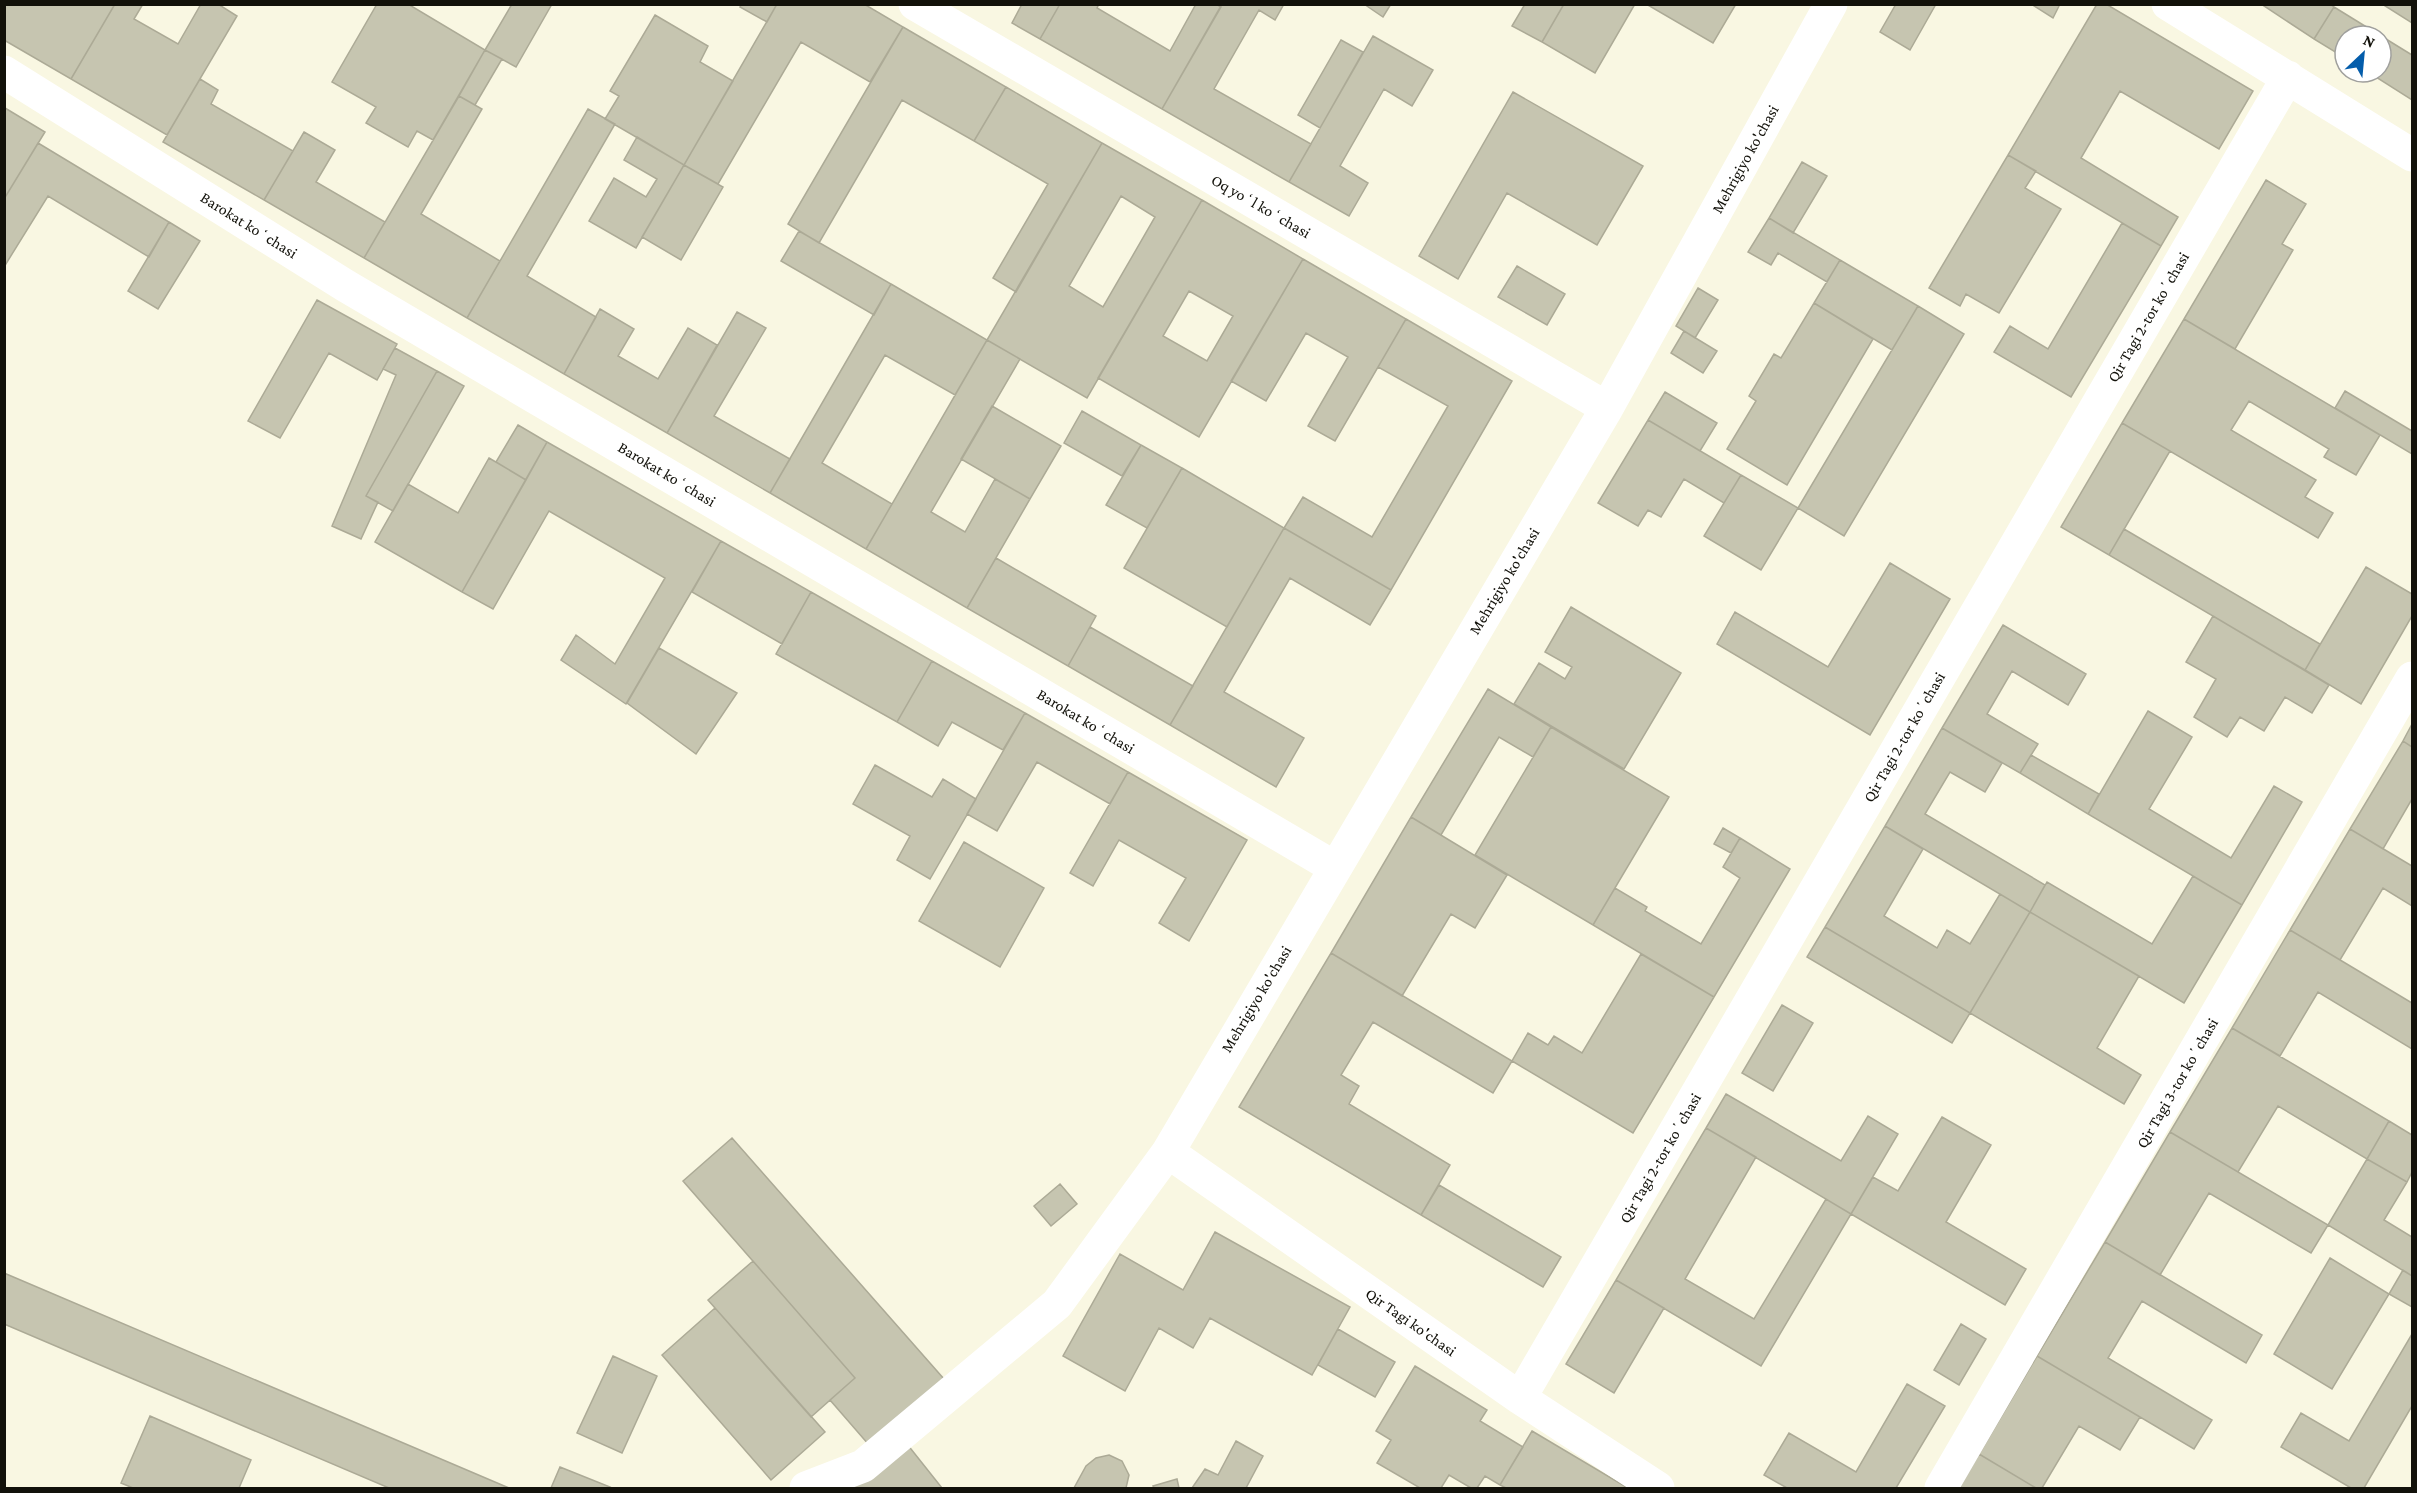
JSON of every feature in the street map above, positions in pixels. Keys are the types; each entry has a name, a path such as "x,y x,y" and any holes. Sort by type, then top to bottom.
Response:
{"street":[{"name":"Oq yoʻl koʻchasi","path":"915,4 1607,408"},
{"path":"2168,4 2288,76 2412,155"},
{"name":"Mehrigiyo ko'chasi","path":"806,1488 863,1466 1057,1304 1168,1152 1334,867 1607,408 1818,9"},
{"name":"Barokat koʻchasi","path":"4,72 346,286 1334,867"},
{"name":"Qir Tagi 2-tor koʼchasi","path":"1520,1398 2288,76"},
{"name":"Qir Tagi 3-tor koʼchasi","path":"1941,1488 2412,678"},
{"name":"Qir Tagi ko'chasi","path":"1168,1152 1520,1398 1658,1488"}],"building":[{"path":"4,4 115,4 71,79 4,40"},
{"path":"115,4 143,4 134,19 178,44 201,4 218,4 237,16 167,135 71,79"},
{"path":"377,4 408,4 485,50 433,140 417,131 408,147 366,123 376,107 332,82"},
{"path":"512,4 552,4 516,67 485,50"},
{"path":"742,4 777,4 767,22 740,7"},
{"path":"777,4 864,4 903,27 870,82 801,42 718,184 684,165"},
{"path":"1022,4 1060,4 1040,39 1012,23"},
{"path":"1060,4 1099,4 1097,8 1170,51 1196,4 1216,4 1221,7 1162,109 1040,39"},
{"path":"1222,4 1284,4 1275,20 1259,10 1214,89 1311,144 1289,182 1162,109"},
{"path":"1364,4 1391,4 1383,17"},
{"path":"1525,4 1564,4 1542,42 1512,26"},
{"path":"1564,4 1635,4 1595,73 1542,42"},
{"path":"1646,4 1736,4 1713,43"},
{"path":"1896,4 1936,4 1910,50 1880,32"},
{"path":"2031,4 2060,4 2053,18"},
{"path":"2097,4 2106,4 2253,91 2219,149 2120,91 2081,158 2178,217 2161,246 2008,155"},
{"path":"2261,4 2330,4 2334,7 2314,39"},
{"path":"2382,4 2412,4 2412,23"},
{"path":"2334,7 2362,24 2333,24 2333,51 2314,39"},
{"path":"655,15 708,46 700,62 733,81 684,165 605,119 619,96 610,91"},
{"path":"903,27 1006,87 974,141 902,100 819,243 788,224"},
{"path":"1373,36 1433,70 1412,106 1384,89 1340,166 1368,183 1349,216 1289,182"},
{"path":"1341,40 1363,52 1320,128 1298,115"},
{"path":"2393,43 2412,55 2412,100 2387,84 2393,84"},
{"path":"485,50 502,59 475,105 459,96"},
{"path":"200,79 218,90 211,104 293,151 264,200 163,142"},
{"path":"1006,87 1102,143 1016,292 993,278 1048,184 974,141"},
{"path":"1513,92 1643,166 1597,245 1507,193 1458,279 1419,256"},
{"path":"459,96 482,109 421,214 500,261 467,318 364,258"},
{"path":"4,109 45,132 4,199"},
{"path":"588,109 615,124 527,276 596,317 564,374 467,318"},
{"path":"304,132 335,150 316,182 385,222 364,258 264,200"},
{"path":"637,137 684,165 636,248 589,221 614,178 646,197 657,179 624,160"},
{"path":"38,143 169,222 149,257 48,196 4,267 4,199"},
{"path":"1102,143 1202,200 1087,398 987,340","holes":["1121,196 1155,217 1103,307 1069,286"]},
{"path":"2008,155 2036,171 2025,188 2061,209 1999,313 1966,294 1960,306 1929,288"},
{"path":"1802,162 1827,176 1793,233 1769,218"},
{"path":"684,165 723,187 681,260 642,237"},
{"path":"2266,180 2306,204 2282,244 2293,250 2235,349 2184,319"},
{"path":"1202,200 1303,259 1199,437 1098,378","holes":["1189,291 1233,316 1207,361 1163,336"]},
{"path":"1769,218 1840,260 1827,282 1778,253 1771,265 1748,252"},
{"path":"169,222 200,241 158,309 128,291"},
{"path":"2122,223 2161,246 2071,397 1994,352 2010,326 2048,349"},
{"path":"799,231 891,284 874,315 781,261"},
{"path":"1303,259 1406,319 1335,441 1308,426 1348,357 1306,333 1266,401 1231,381"},
{"path":"1840,260 1918,306 1892,350 1814,303"},
{"path":"1517,266 1565,294 1547,325 1498,297"},
{"path":"891,284 987,340 955,395 885,355 822,463 892,504 866,549 770,493"},
{"path":"1698,288 1718,300 1695,338 1676,326"},
{"path":"317,300 397,344 377,380 329,353 280,438 248,421"},
{"path":"1814,303 1873,339 1787,485 1727,449 1756,401 1749,396 1774,354 1781,358"},
{"path":"1918,306 1964,334 1844,536 1798,508"},
{"path":"600,309 634,329 618,356 658,379 688,328 717,345 667,433 564,374"},
{"path":"737,312 766,328 714,416 790,459 770,493 667,433"},
{"path":"1406,319 1512,381 1391,590 1284,528 1303,497 1372,537 1448,406 1378,367"},
{"path":"2184,319 2380,435 2356,475 2324,457 2329,449 2249,401 2231,430 2316,480 2305,497 2333,513 2318,538 2122,423"},
{"path":"1684,331 1717,351 1703,373 1671,353"},
{"path":"987,340 1020,359 931,512 965,532 995,479 1030,499 967,608 866,549"},
{"path":"395,348 437,371 366,496 378,502 361,539 332,526 396,375 383,369"},
{"path":"437,371 464,386 393,511 366,496"},
{"path":"2345,391 2412,431 2412,454 2335,408"},
{"path":"1665,392 1717,423 1700,451 1648,420"},
{"path":"992,406 1061,446 1030,499 961,459"},
{"path":"1082,411 1141,445 1122,476 1064,443"},
{"path":"1648,420 1741,475 1724,503 1684,479 1661,517 1648,510 1638,526 1598,503"},
{"path":"2122,423 2170,451 2109,555 2061,527"},
{"path":"518,425 547,442 526,480 496,462"},
{"path":"547,442 721,541 626,704 561,660 576,635 615,664 665,578 549,511 493,609 462,592"},
{"path":"1141,445 1182,468 1147,528 1106,505"},
{"path":"489,458 526,480 462,592 375,542 408,484 458,513"},
{"path":"1182,468 1284,528 1227,627 1124,568"},
{"path":"1741,475 1798,508 1761,570 1704,536"},
{"path":"1284,528 1391,590 1370,625 1290,578 1224,692 1304,738 1276,787 1170,725"},
{"path":"2124,529 2320,644 2305,670 2109,555"},
{"path":"721,541 811,592 782,644 692,592"},
{"path":"996,558 1096,616 1068,666 967,608"},
{"path":"1890,563 1950,599 1870,735 1717,644 1735,612 1828,667"},
{"path":"2366,567 2412,594 2412,616 2361,704 2305,670"},
{"path":"811,592 932,661 897,722 776,654"},
{"path":"1571,607 1681,673 1624,769 1514,704 1539,663 1565,679 1572,667 1545,652"},
{"path":"2213,616 2329,685 2312,713 2285,697 2264,731 2240,717 2227,737 2194,717 2216,679 2186,662"},
{"path":"2003,625 2086,674 2068,705 2012,671 1987,714 2038,744 2020,773 1942,728"},
{"path":"1090,627 1193,686 1170,725 1068,666"},
{"path":"659,648 737,693 696,754 627,703"},
{"path":"932,661 1025,713 1003,750 952,722 938,746 897,722"},
{"path":"1488,689 1551,727 1533,757 1499,737 1441,835 1411,817"},
{"path":"2148,711 2192,737 2149,809 2231,858 2274,786 2302,802 2242,905 2088,814"},
{"path":"1025,713 1128,772 1110,804 1037,762 997,831 967,814"},
{"path":"2412,724 2412,747 2403,741"},
{"path":"1551,727 1669,797 1593,925 1475,855"},
{"path":"1942,728 2002,763 1985,792 1950,772 1925,814 2045,885 2030,912 1885,826"},
{"path":"2403,741 2412,747 2412,799 2383,849 2350,829"},
{"path":"2031,755 2099,794 2088,814 2020,773"},
{"path":"875,765 932,797 943,779 976,799 930,879 897,860 910,836 853,804"},
{"path":"1128,772 1247,840 1189,941 1159,923 1186,878 1119,840 1093,886 1070,873"},
{"path":"1411,817 1507,875 1475,928 1451,914 1402,996 1331,953"},
{"path":"1885,826 1923,849 1884,916 1937,948 1947,930 1970,944 2000,894 2030,912 1970,1013 1825,927"},
{"path":"1723,828 1740,838 1731,853 1714,844"},
{"path":"2350,829 2412,866 2412,906 2383,888 2340,960 2290,930"},
{"path":"1740,838 1790,869 1714,997 1593,925 1615,888 1647,907 1645,911 1701,944 1740,878 1723,867"},
{"path":"964,842 1044,888 1000,967 919,921"},
{"path":"2193,876 2242,905 2184,1003 2030,912 2047,882 2152,944"},
{"path":"2030,912 2139,976 2097,1048 2141,1075 2124,1104 1970,1013"},
{"path":"1825,927 1970,1013 1952,1043 1807,957"},
{"path":"2290,930 2412,1003 2412,1049 2318,992 2280,1056 2232,1028"},
{"path":"1331,953 1512,1061 1493,1093 1373,1022 1341,1075 1359,1086 1349,1104 1450,1165 1421,1215 1239,1107"},
{"path":"1641,954 1714,997 1633,1133 1512,1061 1528,1033 1548,1045 1554,1036 1582,1053"},
{"path":"1782,1005 1813,1023 1773,1091 1742,1073"},
{"path":"2232,1028 2389,1121 2367,1159 2278,1106 2238,1172 2170,1132"},
{"path":"1726,1094 1841,1161 1868,1116 1898,1134 1851,1214 1706,1128"},
{"path":"1942,1117 1991,1145 1946,1222 2026,1269 2005,1305 1851,1214 1873,1177 1898,1191"},
{"path":"2389,1121 2412,1135 2412,1172 2407,1182 2367,1159"},
{"path":"1706,1128 1756,1157 1685,1279 1754,1319 1826,1199 1851,1214 1761,1366 1616,1280"},
{"path":"2170,1132 2328,1225 2311,1253 2209,1193 2160,1275 2105,1242"},
{"path":"732,1138 944,1379 869,1445 830,1400 855,1378 683,1181"},
{"path":"2367,1159 2407,1182 2384,1220 2412,1237 2412,1276 2328,1225"},
{"path":"1060,1184 1077,1204 1051,1226 1034,1206"},
{"path":"1439,1185 1561,1257 1543,1287 1421,1215"},
{"path":"1215,1232 1350,1307 1312,1375 1210,1318 1193,1348 1159,1328 1125,1391 1063,1356 1120,1254 1183,1290"},
{"path":"2105,1242 2262,1335 2246,1363 2142,1301 2108,1358 2212,1420 2194,1449 2037,1356"},
{"path":"2330,1258 2389,1294 2332,1389 2274,1354"},
{"path":"753,1261 855,1378 811,1417 708,1300"},
{"path":"2403,1270 2412,1276 2412,1307 2389,1294"},
{"path":"4,1273 509,1488 389,1488 4,1324"},
{"path":"1616,1280 1664,1308 1614,1393 1566,1364"},
{"path":"715,1308 825,1432 771,1480 662,1355"},
{"path":"1961,1324 1986,1339 1959,1385 1934,1370"},
{"path":"1338,1329 1395,1362 1375,1397 1318,1365"},
{"path":"2412,1334 2412,1406 2364,1488 2351,1488 2281,1447 2301,1413 2349,1441"},
{"path":"613,1356 657,1376 622,1453 577,1433"},
{"path":"2037,1356 2140,1417 2120,1450 2079,1426 2042,1488 2036,1488 1979,1454"},
{"path":"1415,1366 1487,1410 1480,1421 1523,1447 1500,1485 1485,1476 1477,1488 1471,1488 1449,1475 1441,1488 1420,1488 1377,1463 1391,1440 1376,1431"},
{"path":"1907,1384 1945,1406 1896,1488 1787,1488 1764,1475 1789,1433 1856,1472"},
{"path":"150,1416 251,1460 239,1488 133,1488 121,1483"},
{"path":"1532,1431 1628,1488 1506,1488 1500,1485"},
{"path":"1236,1441 1263,1456 1246,1488 1192,1488 1205,1469 1218,1475"},
{"path":"907,1444 942,1488 854,1488 852,1486"},
{"path":"1979,1454 2036,1488 1958,1488"},
{"path":"1109,1455 1122,1461 1129,1475 1126,1488 1074,1488 1086,1466 1096,1458"},
{"path":"560,1467 610,1487 551,1488"},
{"path":"1177,1479 1179,1488 1154,1488 1153,1486"}]}
